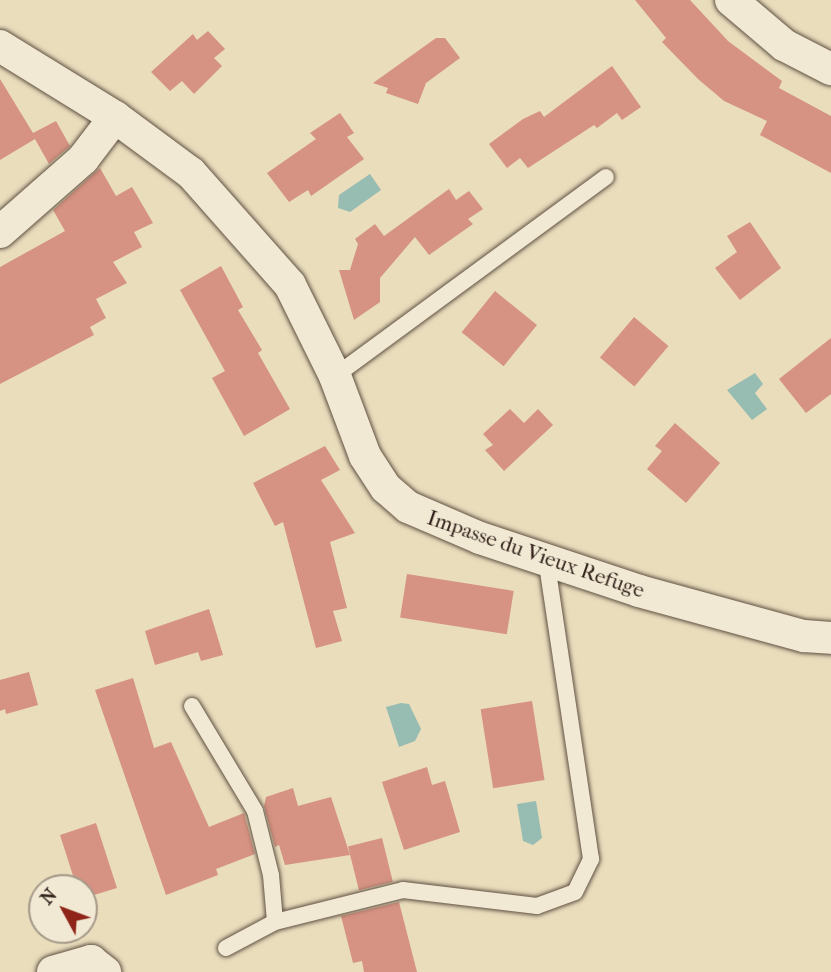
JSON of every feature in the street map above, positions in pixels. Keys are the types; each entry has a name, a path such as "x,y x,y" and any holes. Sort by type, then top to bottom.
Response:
{"street":[{"path":"731,0 784,45 831,69"},
{"name":"Impasse du Vieux Refuge","path":"0,46 115,117 191,173 290,285 335,376 365,456 386,488 408,507 480,538 639,591 804,636 831,638"},
{"path":"0,232 83,159 115,117"},
{"path":"53,972 91,961 105,972"}],"lane":[{"path":"335,376 606,177"},
{"path":"226,948 275,922 403,890 537,906 575,892 591,859 546,559"},
{"path":"192,706 255,811 271,875 275,922"}],"water":[{"path":"370,174 381,190 350,212 338,208 339,195"},
{"path":"755,373 763,384 755,393 767,409 752,420 727,390"},
{"path":"409,704 421,729 415,741 399,747 386,707"},
{"path":"536,801 542,838 533,845 523,841 517,804"}],"building":[{"path":"635,0 690,0 728,41 782,81 779,88 831,116 831,173 760,135 767,121 724,101 698,79 662,42 666,38"},
{"path":"208,31 225,49 214,58 222,66 194,94 182,81 170,91 151,72 193,34 197,40"},
{"path":"436,38 445,38 460,58 426,83 418,104 386,93 388,88 373,83"},
{"path":"612,66 641,107 622,120 617,113 597,128 594,125 528,168 520,158 507,168 489,144 523,119 540,111 544,117"},
{"path":"0,79 33,133 56,121 70,146 49,164 35,139 0,160"},
{"path":"340,113 354,133 347,137 364,159 311,196 308,190 289,202 267,173 316,139 310,133"},
{"path":"100,168 116,196 132,187 153,223 134,232 142,247 113,262 127,283 96,299 106,318 90,327 94,335 0,384 0,267 65,231 53,210"},
{"path":"449,189 456,200 469,191 483,209 468,219 473,224 429,255 415,237 380,278 380,302 354,320 339,270 350,270 358,244 355,239 375,224 384,236"},
{"path":"750,222 781,268 740,300 715,268 737,252 727,236"},
{"path":"221,266 243,307 238,310 262,350 258,353 290,409 244,436 212,378 225,371 180,290"},
{"path":"495,291 537,325 504,366 462,332"},
{"path":"634,317 668,346 634,387 600,358"},
{"path":"831,338 831,394 806,413 779,379"},
{"path":"510,409 524,423 538,409 553,425 504,471 485,450 493,445 483,434"},
{"path":"675,423 720,463 686,503 647,469 662,451 655,446"},
{"path":"325,446 340,470 321,480 355,533 330,542 347,608 333,611 342,641 316,648 283,522 275,526 253,483"},
{"path":"407,574 514,591 507,634 400,617"},
{"path":"209,609 223,655 201,661 198,652 155,665 145,631"},
{"path":"29,672 38,705 6,714 5,709 0,711 0,680"},
{"path":"133,678 154,748 171,742 209,827 244,813 255,854 216,869 218,875 166,895 95,690"},
{"path":"532,701 545,780 493,788 481,709"},
{"path":"427,767 432,785 445,781 460,832 404,850 382,782"},
{"path":"293,788 298,806 331,797 350,855 285,865 279,845 275,847 264,806 266,797"},
{"path":"96,823 117,888 98,894 98,874 73,874 60,835"},
{"path":"382,838 393,882 359,890 348,846"},
{"path":"399,902 417,972 364,972 362,961 353,963 341,916"}]}
